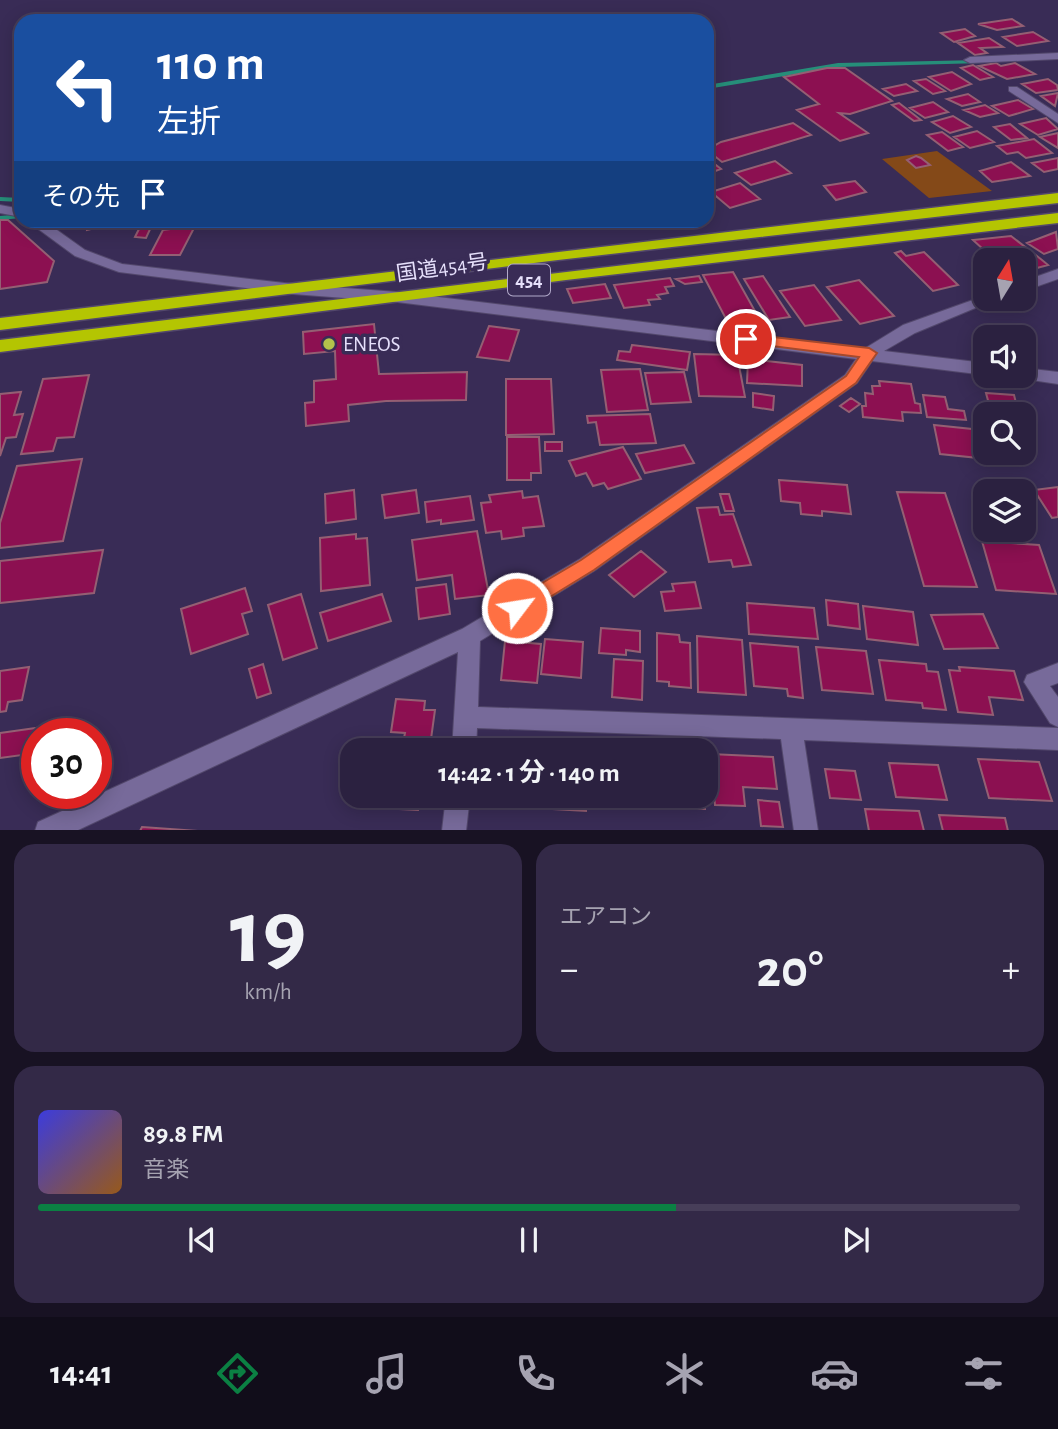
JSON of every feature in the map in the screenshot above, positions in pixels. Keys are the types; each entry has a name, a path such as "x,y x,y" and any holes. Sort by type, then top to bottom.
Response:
{"highway":[{"name":"国道454号","path":"0,324 550,256 1058,198"},
{"name":"国道454号","path":"0,346 1058,218"}],"street":[{"path":"970,60 1058,56"},
{"path":"1013,89 1058,119"},
{"path":"44,228 80,253 119,268 293,289 397,297 973,367"},
{"path":"1036,282 1058,274"},
{"path":"49,830 470,636 587,565 840,387 851,379 869,353 909,329 973,305"},
{"path":"1036,375 1058,378"},
{"path":"466,738 470,636"},
{"path":"1058,673 1035,682 1058,716"},
{"path":"468,717 1058,739"},
{"path":"791,731 806,830"},
{"path":"454,830 457,808"}],"shaded area":[{"path":"937,151 992,191 929,198 882,159"}],"building":[{"path":"1012,19 1023,26 997,30 978,24"},
{"path":"965,29 975,36 954,42 941,33"},
{"path":"1033,32 1048,41 1017,46 1003,37"},
{"path":"989,38 1003,47 980,48 987,53 975,55 958,43"},
{"path":"996,63 1001,66 1015,63 1035,74 1007,79 979,66"},
{"path":"973,65 993,77 980,80 961,68"},
{"path":"827,68 845,68 892,101 850,114 839,113 868,133 840,141 797,110 819,104 784,77"},
{"path":"952,72 971,84 951,91 929,77"},
{"path":"926,79 945,91 933,94 914,81"},
{"path":"1048,79 1057,85 1058,90 1036,93 1022,84"},
{"path":"906,84 917,91 894,96 883,89"},
{"path":"1058,93 1055,106 1041,96"},
{"path":"968,94 980,102 962,106 947,99"},
{"path":"1018,100 1033,109 1009,116 992,106"},
{"path":"933,102 948,112 925,118 910,108"},
{"path":"899,103 921,120 914,121 892,105"},
{"path":"985,105 998,113 980,117 964,110"},
{"path":"953,116 971,127 950,133 932,122"},
{"path":"1046,118 1058,129 1038,135 1020,124"},
{"path":"793,123 811,135 722,162 714,156 714,146"},
{"path":"1010,124 1027,138 1011,140 994,127"},
{"path":"977,131 994,142 970,148 954,137"},
{"path":"942,132 963,147 948,151 927,135"},
{"path":"1058,133 1058,148 1040,137"},
{"path":"1034,139 1052,153 1026,158 1018,152 1007,154 997,146"},
{"path":"916,156 930,165 916,168 907,160"},
{"path":"1058,158 1058,169 1044,172 1032,163"},
{"path":"775,161 791,173 751,185 735,173"},
{"path":"1011,162 1030,176 992,182 980,171"},
{"path":"855,181 866,192 836,200 824,186"},
{"path":"740,183 760,199 730,208 714,195 714,191"},
{"path":"0,220 8,220 54,261 47,282 0,289"},
{"path":"140,228 151,228 146,238 135,237"},
{"path":"194,228 180,255 150,255 163,230"},
{"path":"1056,232 1058,249 1044,254 1027,243"},
{"path":"1011,236 1026,248 982,248 973,240"},
{"path":"901,251 906,256 924,252 958,285 933,291 895,253"},
{"path":"1036,256 1048,265 1036,268"},
{"path":"733,272 756,313 725,317 703,275"},
{"path":"699,276 702,282 685,284 676,279"},
{"path":"763,276 790,317 769,320 744,279"},
{"path":"670,278 674,286 665,287 668,293 657,295 660,299 648,300 650,305 624,308 614,285"},
{"path":"859,280 894,316 860,324 827,287"},
{"path":"605,284 611,298 573,303 567,289"},
{"path":"814,285 841,320 805,326 780,291"},
{"path":"374,324 379,374 467,372 466,400 386,401 348,405 349,421 306,426 305,403 314,402 314,381 336,379 335,351 304,354 303,332"},
{"path":"489,326 519,330 509,361 477,357"},
{"path":"632,345 690,352 687,370 617,360 619,351 630,352"},
{"path":"694,354 737,355 745,397 699,396"},
{"path":"748,359 802,365 802,386 747,383"},
{"path":"640,369 648,410 607,412 601,370"},
{"path":"684,372 691,402 651,404 645,373"},
{"path":"89,375 74,437 57,438 53,451 21,454 43,379"},
{"path":"506,379 551,379 554,434 506,435"},
{"path":"879,381 911,384 915,403 920,404 921,413 902,412 903,421 863,417 865,393 873,394 872,386 880,386"},
{"path":"21,392 14,415 23,414 16,437 6,438 0,456 0,394"},
{"path":"753,393 774,396 773,410 753,407"},
{"path":"986,393 1014,395 1016,402 988,402"},
{"path":"923,395 945,397 948,409 964,411 966,420 927,417"},
{"path":"851,398 860,404 849,412 840,406"},
{"path":"650,414 656,443 600,445 596,422 588,423 587,416"},
{"path":"934,425 972,429 973,457 940,454"},
{"path":"507,437 539,437 541,473 531,473 531,480 507,480"},
{"path":"545,442 562,442 562,451 545,451"},
{"path":"684,445 694,463 645,473 636,454"},
{"path":"623,447 641,479 608,489 604,483 593,486 586,473 576,476 569,461"},
{"path":"82,459 63,541 0,548 0,523 17,466"},
{"path":"779,480 847,485 851,514 822,511 822,516 801,514 800,503 781,501"},
{"path":"1058,487 1058,517 1052,518 1036,490"},
{"path":"354,490 356,519 326,523 325,494"},
{"path":"416,490 419,513 385,518 382,495"},
{"path":"522,491 523,498 538,496 544,526 523,528 524,536 502,539 501,531 486,533 481,503 491,502 489,495"},
{"path":"897,492 945,493 977,587 924,586"},
{"path":"720,494 729,494 734,511 725,511"},
{"path":"470,496 474,520 441,524 441,520 427,522 425,502"},
{"path":"718,507 720,515 733,514 751,565 733,567 731,560 709,562 697,508"},
{"path":"477,531 489,595 455,599 452,575 417,580 412,540"},
{"path":"356,534 356,539 367,538 370,585 321,591 320,538"},
{"path":"982,542 1039,545 1056,594 996,590"},
{"path":"103,550 94,593 0,603 0,561"},
{"path":"641,551 666,572 634,597 609,575"},
{"path":"695,582 701,608 665,611 661,592 674,591 672,584"},
{"path":"446,584 450,614 419,619 416,588"},
{"path":"245,588 252,611 242,614 248,634 191,654 181,609"},
{"path":"301,594 317,648 283,660 268,605"},
{"path":"382,594 391,621 328,641 320,613"},
{"path":"826,600 858,604 860,629 828,625"},
{"path":"747,603 814,608 818,639 749,634"},
{"path":"863,606 913,612 918,645 867,639"},
{"path":"983,614 998,648 944,649 931,615"},
{"path":"601,628 640,631 640,652 626,650 626,655 599,653"},
{"path":"657,633 679,635 680,642 690,643 691,688 669,686 669,682 657,681"},
{"path":"697,636 742,640 746,695 698,692"},
{"path":"545,639 583,642 581,678 541,674"},
{"path":"505,641 541,644 537,683 501,680"},
{"path":"750,643 798,647 803,698 788,696 787,689 754,686"},
{"path":"816,647 866,651 873,694 822,690"},
{"path":"614,659 643,661 642,700 612,697"},
{"path":"879,660 926,664 927,671 938,672 946,710 923,708 922,703 886,700"},
{"path":"263,664 271,693 257,698 249,669"},
{"path":"29,667 22,700 8,702 6,711 0,712 0,671"},
{"path":"959,667 1014,671 1023,700 989,697 993,715 958,712 949,670 960,671"},
{"path":"396,699 425,701 424,710 435,710 431,738 404,738 405,733 391,732"},
{"path":"21,730 21,755 0,758 0,733"},
{"path":"718,754 773,757 777,789 743,787 745,806 718,805"},
{"path":"978,759 1039,762 1052,801 989,798"},
{"path":"889,763 938,765 947,800 896,797"},
{"path":"825,769 855,771 861,800 830,798"},
{"path":"758,800 779,802 783,827 761,826"},
{"path":"380,808 418,808 418,810"},
{"path":"586,808 586,811 553,809"},
{"path":"865,809 919,811 924,830 869,830"},
{"path":"939,815 1005,818 1008,830 943,830"},
{"path":"142,827 184,830 140,830"}],"waterway":[{"path":"714,86 838,65 980,62"},
{"path":"0,199 14,200"},
{"path":"0,218 14,217"}],"place":[{"name":"ENEOS","path":"329,344"}],"route":[{"path":"517,608 587,565 851,379 869,353 746,339"}]}
